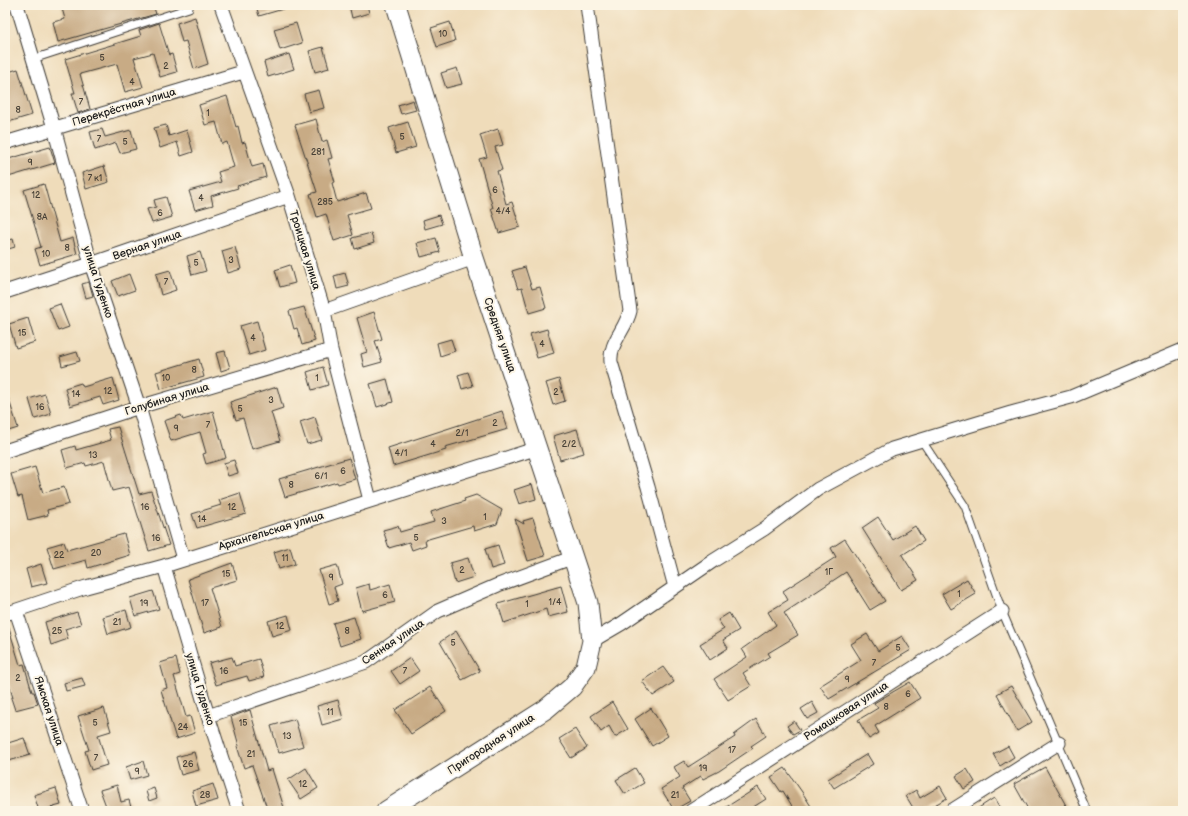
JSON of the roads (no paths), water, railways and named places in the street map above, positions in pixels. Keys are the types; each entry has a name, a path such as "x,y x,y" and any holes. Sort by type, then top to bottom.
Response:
{"street":[{"name":"улица Гуденко","path":"17,5 54,128 91,264 139,407 182,559"},
{"name":"Троицкая улица","path":"221,5 243,72 288,196 324,311 331,350 370,500"},
{"name":"Средняя улица","path":"396,5 474,258 588,603 592,641 586,667"},
{"path":"587,5 630,311 628,321 610,354 611,362 648,487 675,587"},
{"name":"Перекрёстная улица","path":"5,143 243,72"},
{"name":"Верная улица","path":"5,292 288,196"},
{"path":"324,311 474,258"},
{"name":"Голубиная улица","path":"5,451 139,407 331,350"},
{"path":"592,641 621,624 764,529 818,489 892,449 1011,413 1071,397 1183,350"},
{"name":"Архангельская улица","path":"10,612 86,587 164,566 182,559 538,448"},
{"name":"Сенная улица","path":"208,716 366,662 438,611 498,585 574,557"},
{"name":"улица Гуденко","path":"164,566 208,716 239,811"},
{"name":"Ромашковая улица","path":"691,811 1002,611"},
{"name":"Ямская улица","path":"10,612 82,811"},
{"name":"Пригородная улица","path":"395,808 546,709 572,687 586,667"},
{"path":"951,811 1059,743"}],"lane":[{"path":"33,59 189,8"},
{"path":"922,441 965,506 1002,611 1087,811"}]}
